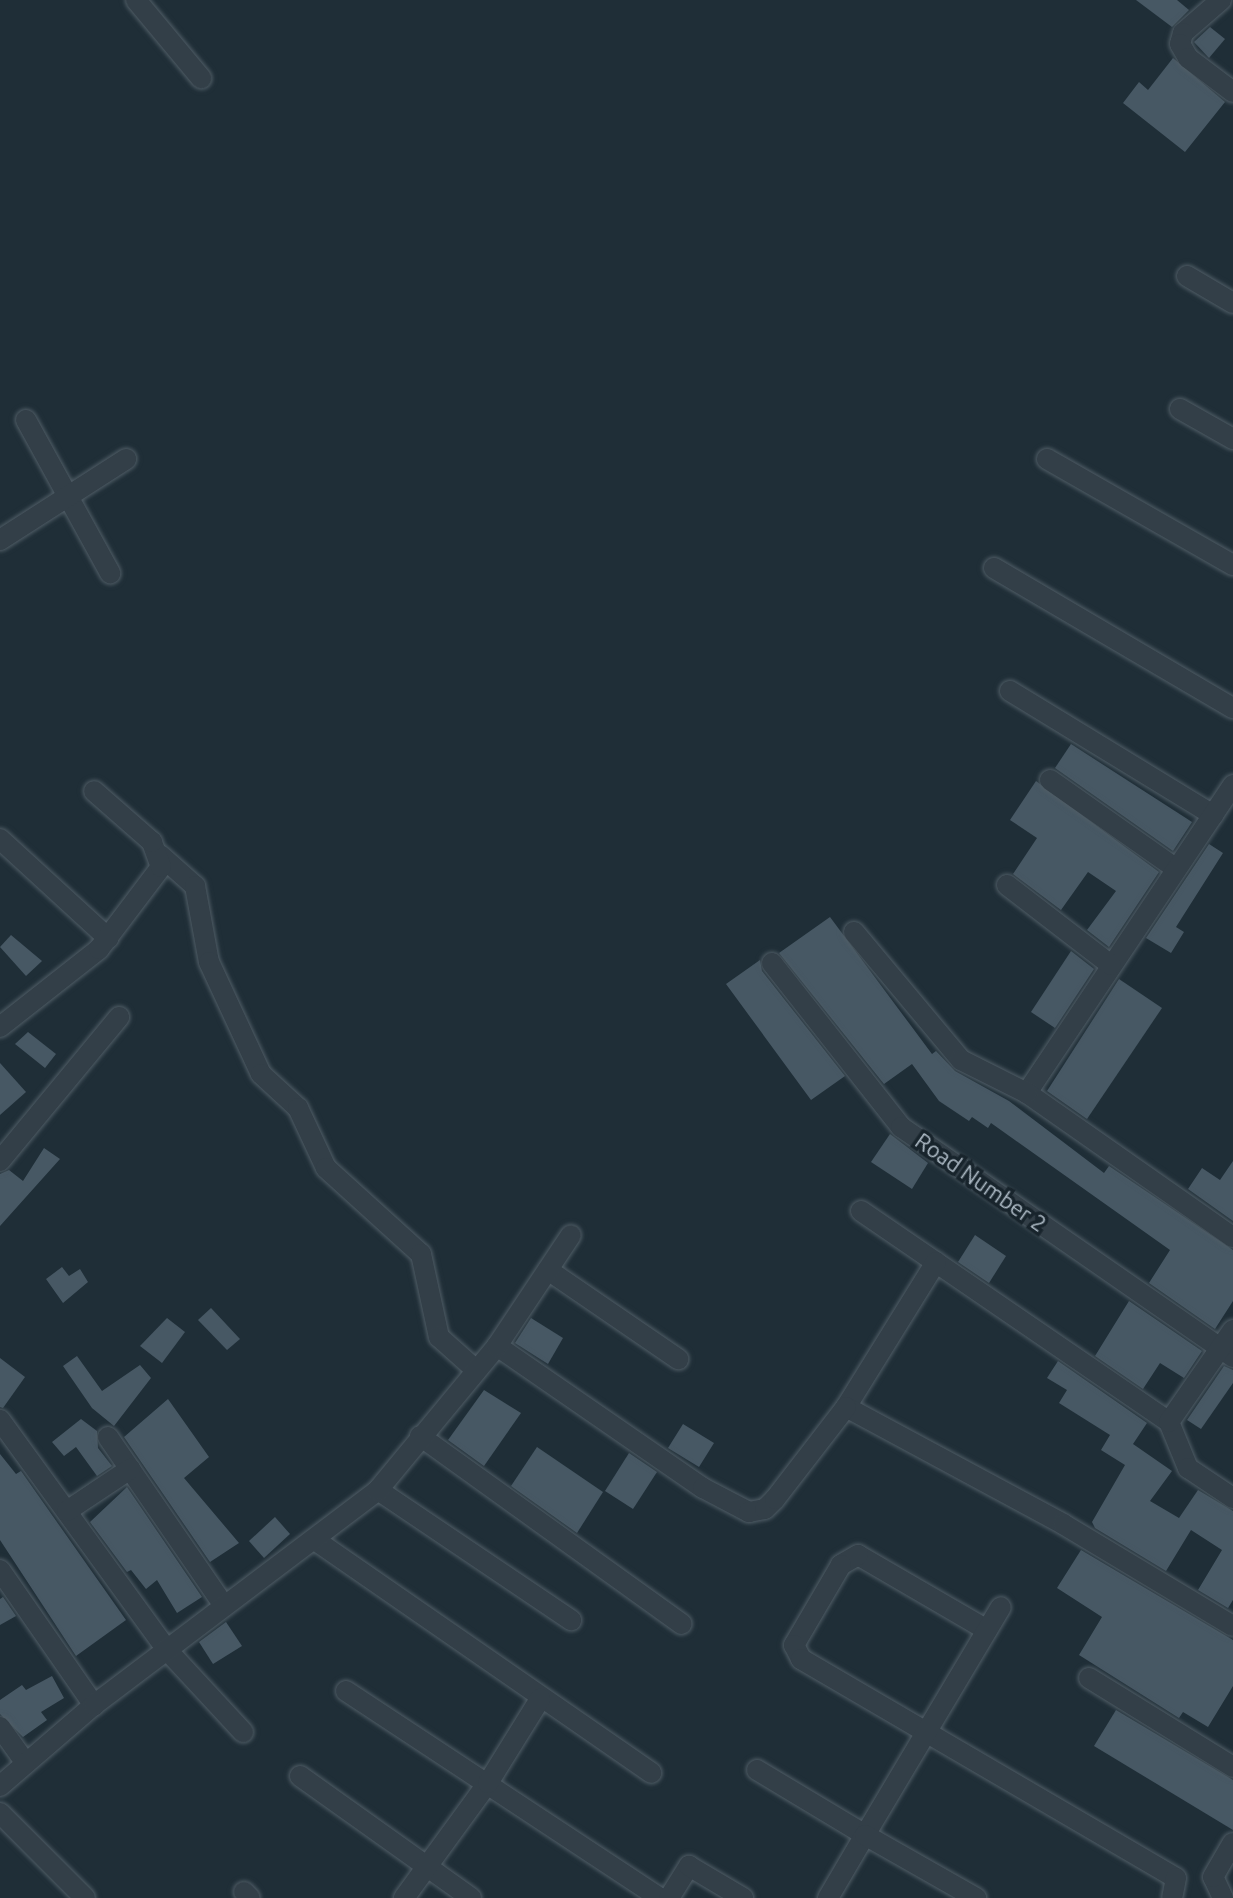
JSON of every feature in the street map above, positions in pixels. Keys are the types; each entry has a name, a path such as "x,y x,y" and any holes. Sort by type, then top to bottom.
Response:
{"street":[{"path":"136,0 201,78"},
{"path":"1221,0 1183,33 1180,44 1188,58 1233,92"},
{"path":"1187,276 1233,303"},
{"path":"1180,409 1233,439"},
{"path":"26,420 110,573"},
{"path":"0,540 71,498 126,459"},
{"path":"1047,459 1233,565"},
{"path":"994,568 1233,708"},
{"path":"1010,691 1213,815"},
{"path":"1050,780 1174,867"},
{"path":"1027,1093 1174,867 1233,785"},
{"path":"94,791 152,842 160,855 195,886 209,962 261,1074 298,1108 326,1168 421,1254 439,1337 476,1370"},
{"path":"0,839 108,938"},
{"path":"0,1027 108,938 154,881 160,855"},
{"path":"1007,885 1111,965"},
{"path":"854,932 961,1060 1027,1093 1233,1237"},
{"name":"Road Number 2","path":"772,963 901,1127 1227,1353"},
{"path":"0,1161 119,1017"},
{"path":"861,1211 1169,1422 1188,1468 1233,1498"},
{"path":"0,1786 94,1705 378,1490 497,1346 571,1235"},
{"path":"497,1346 703,1488 749,1512 765,1509 846,1407 936,1262"},
{"path":"548,1270 678,1359"},
{"path":"1169,1422 1227,1353 1233,1330"},
{"path":"846,1407 1063,1524 1233,1626"},
{"path":"0,1420 167,1650 243,1732"},
{"path":"420,1436 682,1624"},
{"path":"108,1437 224,1606"},
{"path":"67,1511 130,1469"},
{"path":"378,1490 571,1620"},
{"path":"315,1540 540,1699 651,1773"},
{"path":"987,1630 858,1555 841,1565 794,1645 797,1655 1176,1878 1178,1884 1172,1898"},
{"path":"0,1570 94,1705"},
{"path":"828,1898 1001,1607"},
{"path":"1089,1678 1233,1767"},
{"path":"346,1691 660,1898"},
{"path":"404,1898 488,1783 540,1699"},
{"path":"0,1727 25,1762"},
{"path":"757,1770 976,1898"},
{"path":"300,1776 471,1898"},
{"path":"0,1813 85,1898"},
{"path":"1223,1898 1213,1877 1233,1843"},
{"path":"669,1898 689,1866 743,1898"}],"building":[{"path":"1136,0 1177,0 1189,10 1172,27"},
{"path":"1210,27 1225,39 1209,58 1194,42"},
{"path":"1173,58 1225,102 1185,152 1123,103 1139,82 1148,90"},
{"path":"1071,744 1192,822 1173,851 1055,768"},
{"path":"1036,781 1159,872 1109,947 1087,930 1116,891 1088,872 1061,910 1013,874 1037,838 1010,820"},
{"path":"1209,844 1223,853 1176,927 1184,932 1171,953 1146,938"},
{"path":"830,917 932,1054 936,1051 955,1071 1009,1101 1104,1173 1109,1166 1233,1250 1233,1301 1215,1329 1149,1283 1170,1250 991,1123 988,1128 972,1117 969,1121 939,1101 912,1064 884,1084 779,953"},
{"path":"11,935 42,961 26,976 0,947"},
{"path":"1071,951 1094,969 1055,1028 1031,1012"},
{"path":"760,960 762,971 845,1076 811,1100 726,984"},
{"path":"1119,979 1162,1008 1087,1119 1047,1091"},
{"path":"28,1032 56,1054 45,1068 15,1044"},
{"path":"0,1063 26,1092 0,1115"},
{"path":"890,1134 928,1163 912,1189 871,1162"},
{"path":"44,1148 60,1159 0,1226 0,1174 9,1170 23,1181"},
{"path":"1233,1161 1233,1221 1188,1189 1202,1168 1220,1180"},
{"path":"975,1235 1006,1256 989,1283 958,1262"},
{"path":"62,1267 69,1276 80,1269 88,1282 63,1303 46,1279"},
{"path":"1129,1301 1202,1351 1184,1378 1160,1363 1143,1389 1095,1356"},
{"path":"211,1308 240,1339 227,1350 198,1320"},
{"path":"167,1318 185,1332 162,1363 140,1346"},
{"path":"531,1318 563,1338 548,1364 515,1343"},
{"path":"77,1356 102,1391 140,1365 151,1378 114,1426 92,1408 63,1366"},
{"path":"0,1358 25,1377 3,1408 0,1407"},
{"path":"1058,1361 1147,1423 1133,1444 1172,1471 1150,1501 1179,1518 1198,1490 1233,1511 1233,1600 1228,1608 1198,1590 1222,1550 1191,1530 1166,1571 1095,1528 1092,1522 1125,1465 1101,1450 1110,1435 1059,1403 1067,1390 1047,1378"},
{"path":"1224,1366 1233,1370 1233,1383 1201,1429 1187,1420"},
{"path":"484,1390 521,1413 484,1466 448,1440"},
{"path":"168,1399 209,1457 184,1478 239,1543 210,1562 124,1437"},
{"path":"81,1419 97,1431 98,1448 112,1466 97,1476 76,1447 64,1456 52,1442"},
{"path":"683,1424 714,1443 699,1467 668,1448"},
{"path":"537,1447 603,1492 577,1533 511,1486"},
{"path":"629,1453 657,1472 633,1509 605,1491"},
{"path":"0,1454 16,1474 21,1471 126,1620 76,1656 0,1540"},
{"path":"127,1487 202,1597 177,1613 157,1580 146,1589 131,1570 127,1572 90,1522"},
{"path":"275,1517 290,1534 264,1558 249,1541"},
{"path":"1081,1550 1233,1640 1233,1686 1208,1727 1183,1712 1179,1718 1079,1655 1102,1617 1057,1588"},
{"path":"3,1597 16,1616 0,1625 0,1599"},
{"path":"226,1622 242,1646 213,1664 199,1642"},
{"path":"52,1676 64,1698 41,1712 47,1720 23,1737 0,1714 0,1700 22,1685 26,1690"},
{"path":"1116,1710 1233,1780 1233,1830 1094,1746"}]}
